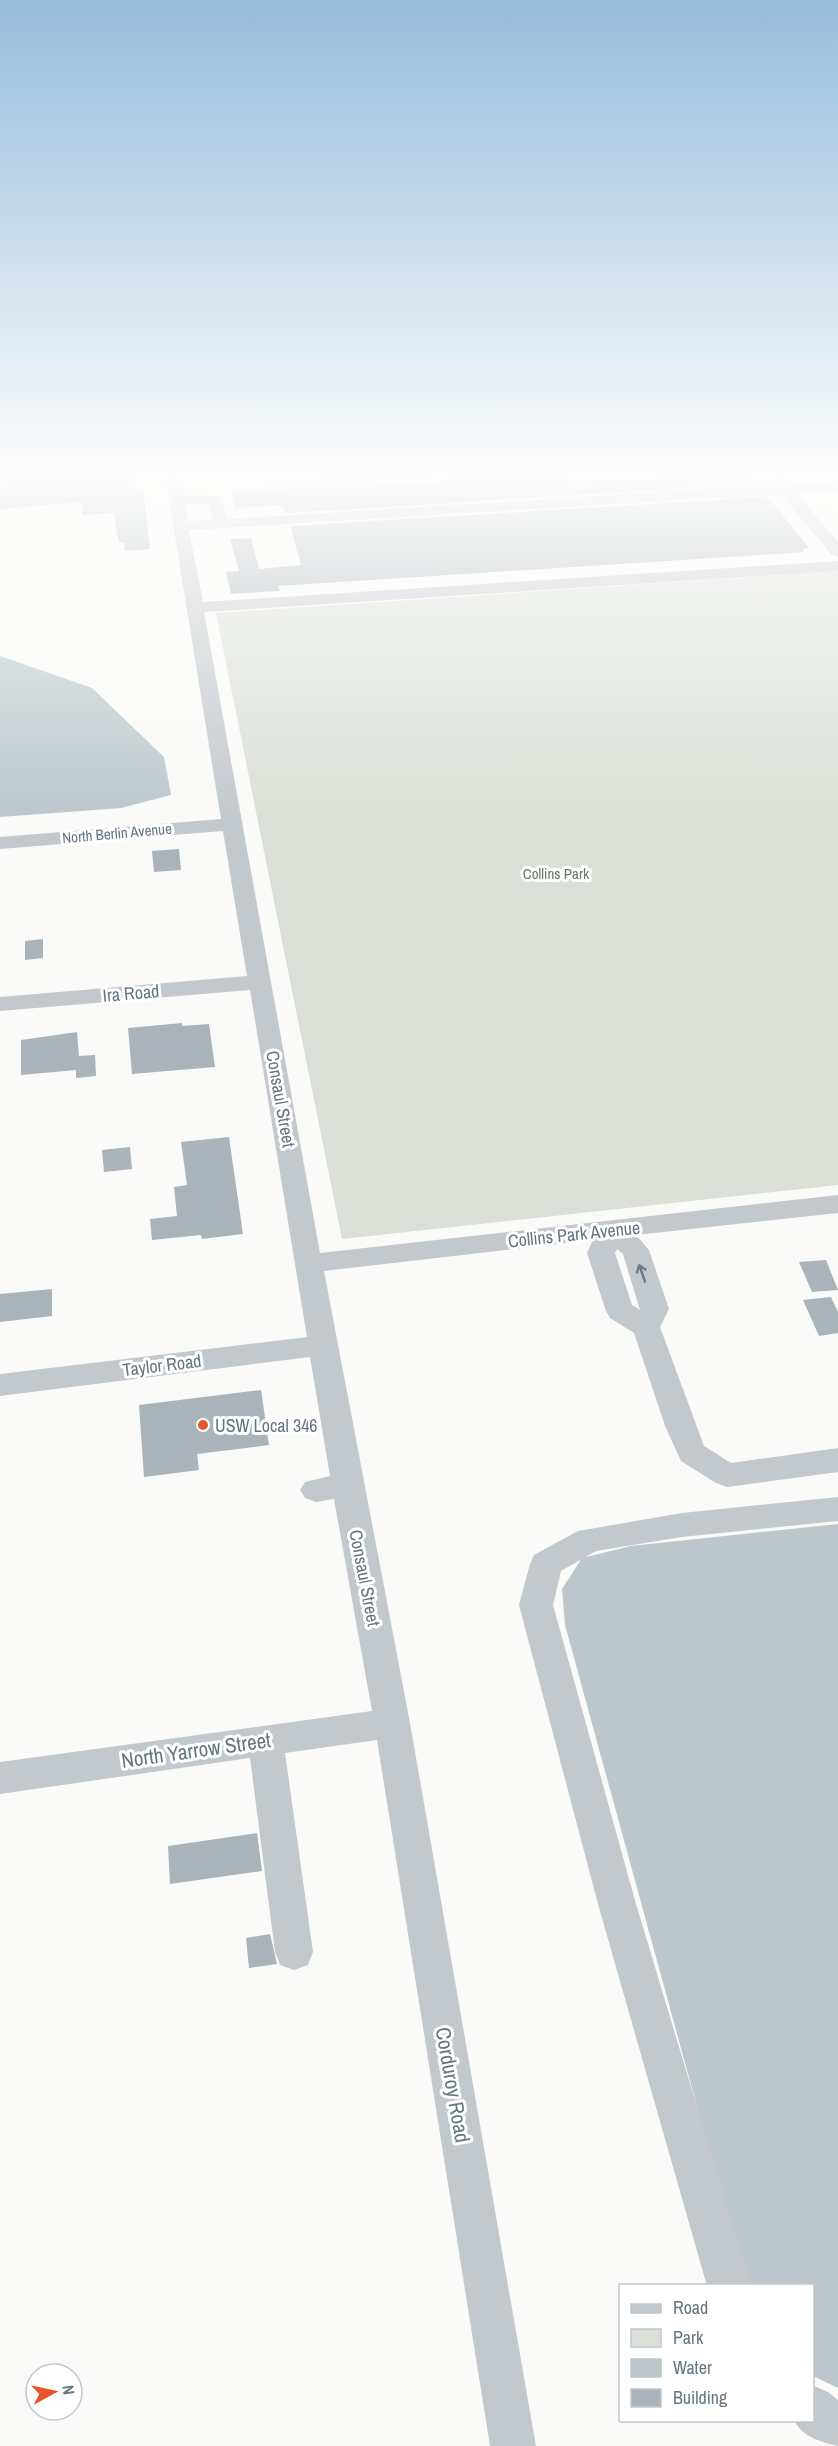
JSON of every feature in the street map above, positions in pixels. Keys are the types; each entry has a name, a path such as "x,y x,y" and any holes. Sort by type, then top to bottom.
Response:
{"street":[{"name":"Consaul Street","path":"192,589 348,1485 392,1724"},
{"path":"195,608 484,589"},
{"name":"North Berlin Avenue","path":"0,843 234,824"},
{"name":"Ira Road","path":"0,1004 261,982"},
{"name":"Collins Park Avenue","path":"310,1263 838,1204"},
{"path":"612,1229 635,1250 655,1309 645,1327 692,1453 727,1475 838,1460"},
{"name":"Taylor Road","path":"0,1385 96,1384 324,1345"},
{"path":"316,1490 348,1485"},
{"path":"728,2284 616,1904 536,1605 546,1564 589,1540 682,1526 838,1509"},
{"name":"North Yarrow Street","path":"0,1778 392,1724"},
{"name":"Corduroy Road","path":"392,1724 513,2446"},
{"path":"266,1741 294,1952"},
{"path":"814,2409 822,2419 838,2423"}],"green space":[{"name":"Collins Park","path":"569,589 838,589 838,1185 342,1239 216,613"}],"water":[{"path":"0,656 92,688 164,757 171,795 121,808 0,817"},
{"path":"838,1524 838,2388 814,2376 814,2284 749,2284 742,2271 565,1625 562,1589 582,1558 631,1546"}],"building":[{"path":"230,589 279,589 280,591 231,594"},
{"path":"179,849 181,870 154,872 152,851"},
{"path":"43,939 43,958 25,960 25,941"},
{"path":"182,1023 182,1026 209,1024 215,1067 132,1074 128,1028"},
{"path":"77,1032 79,1056 95,1055 96,1076 76,1078 76,1070 21,1075 21,1040"},
{"path":"229,1137 243,1234 202,1239 201,1235 152,1240 150,1219 177,1216 174,1187 187,1185 181,1142"},
{"path":"130,1147 132,1169 104,1172 102,1150"},
{"path":"826,1260 838,1290 812,1292 799,1262"},
{"path":"52,1289 52,1316 0,1322 0,1294"},
{"path":"831,1297 838,1312 838,1333 819,1336 803,1300"},
{"name":"USW Local 346","path":"261,1390 269,1445 197,1454 199,1470 144,1477 139,1405"},
{"path":"257,1833 262,1871 170,1884 168,1846"},
{"path":"270,1934 277,1964 249,1968 246,1938"}],"place":[{"name":"USW Local 346","path":"203,1425"}]}
